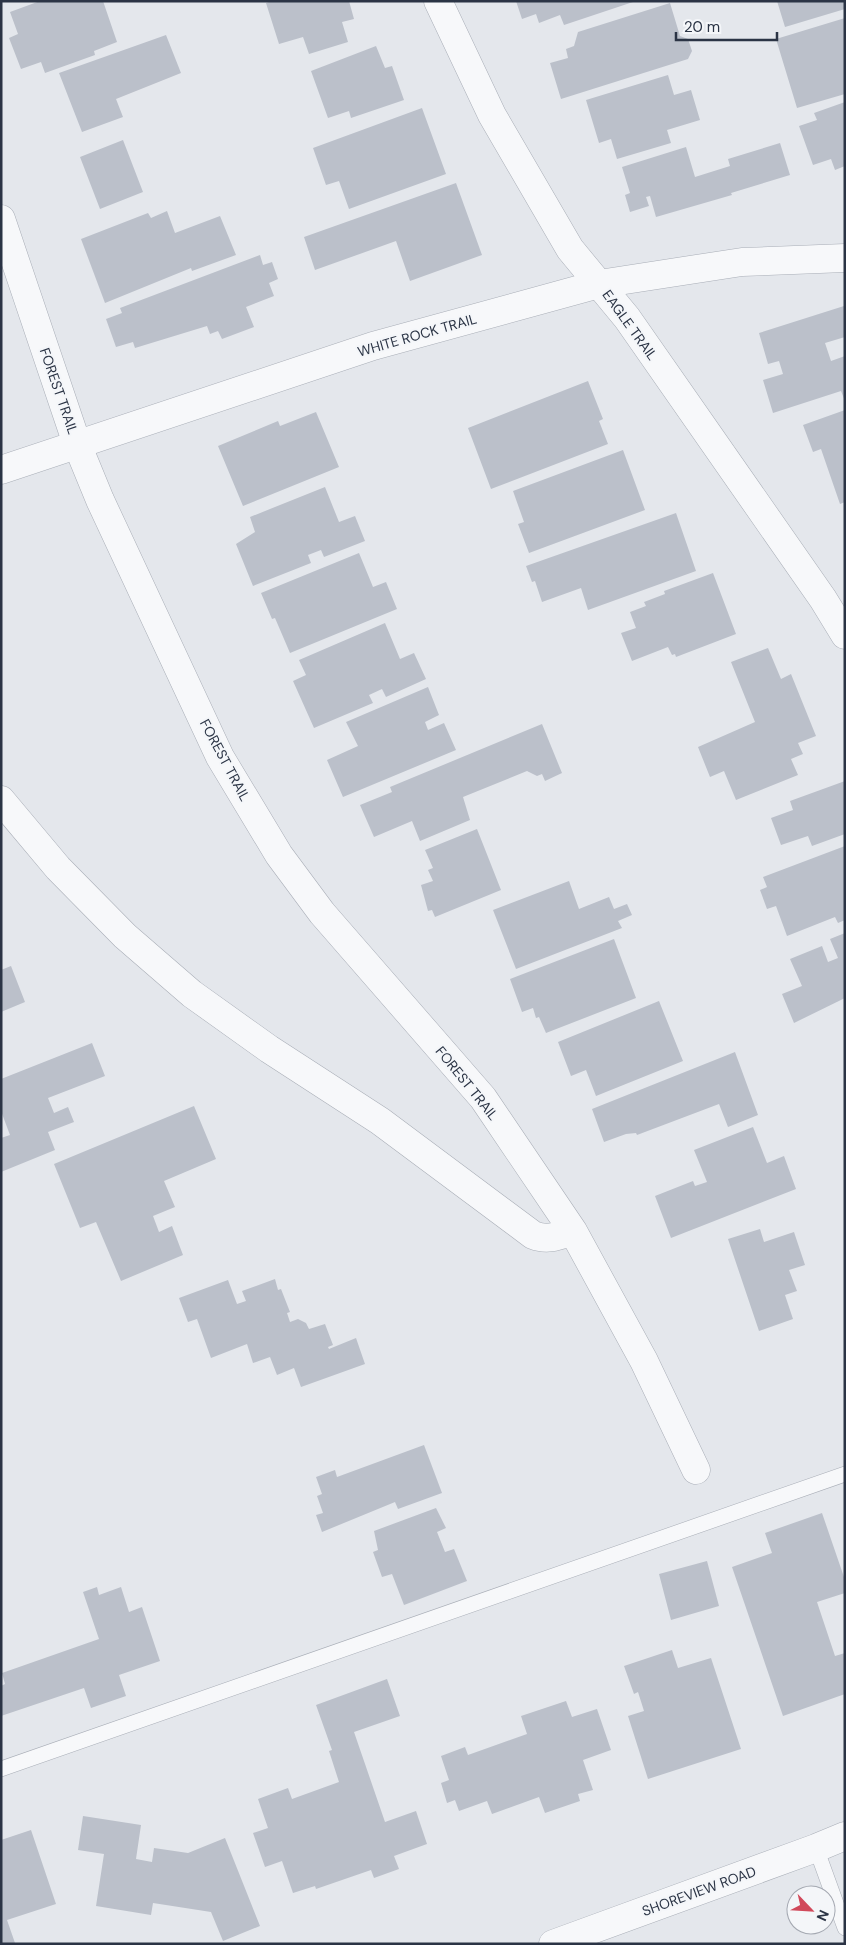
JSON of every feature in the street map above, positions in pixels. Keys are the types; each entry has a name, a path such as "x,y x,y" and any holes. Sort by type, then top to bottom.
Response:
{"street":[{"name":"EAGLE TRAIL","path":"438,1 492,115 570,249 627,318 823,599 845,635"},
{"name":"FOREST TRAIL","path":"1,219 77,444 100,500 220,758 279,855 322,913 483,1098 572,1231 644,1361 696,1470"},
{"name":"WHITE ROCK TRAIL","path":"1,470 373,346 599,284 742,262 845,258"},
{"path":"1,800 58,868 118,929 192,994 269,1048 380,1121 533,1235 542,1239 552,1238 572,1231"},
{"name":"SHOREVIEW ROAD","path":"553,1944 845,1836"}],"lane":[{"path":"1,1770 845,1474"},
{"path":"816,1848 845,1928"}],"building":[{"path":"40,1 103,1 117,42 94,51 95,55 45,73 41,62 21,69 9,38 18,34 10,12"},
{"path":"272,1 349,1 354,19 342,22 348,42 309,54 303,37 279,44 266,3"},
{"path":"516,1 633,2 564,25 560,15 539,23 536,14 522,19"},
{"path":"777,1 845,1 845,9 785,27"},
{"path":"670,3 680,36 688,39 692,51 688,59 561,99 550,63 568,58 566,49 574,46 578,32"},
{"path":"845,18 845,94 797,108 776,39"},
{"path":"166,35 181,73 116,99 123,117 82,132 59,73"},
{"path":"376,46 385,68 392,66 404,100 351,118 349,111 328,118 311,71"},
{"path":"668,75 674,95 691,90 700,120 667,130 671,143 617,159 611,139 599,143 586,100"},
{"path":"845,102 845,166 835,170 831,159 813,165 799,126 817,120 814,113"},
{"path":"422,108 446,174 349,209 339,181 326,185 313,148"},
{"path":"123,140 143,192 100,209 80,157"},
{"path":"780,143 790,175 731,193 732,195 656,217 650,196 646,197 649,206 630,212 625,195 630,193 622,167 686,147 695,177 730,166 728,159"},
{"path":"456,183 482,255 410,281 396,241 315,270 304,237"},
{"path":"167,211 175,233 220,216 236,255 192,271 191,268 105,303 81,239 148,213 151,218"},
{"path":"260,255 263,265 272,262 278,279 269,283 274,296 246,307 254,327 222,339 218,331 210,334 207,326 135,348 133,342 116,347 106,319 122,313 120,308"},
{"path":"844,306 845,337 825,343 831,361 845,356 845,401 841,391 773,413 763,380 783,374 779,361 768,364 759,333"},
{"path":"588,381 603,419 599,421 608,444 491,489 468,428"},
{"path":"845,410 845,502 840,504 821,449 813,452 803,425"},
{"path":"316,412 339,467 243,506 218,446 278,421 280,426"},
{"path":"623,450 645,510 529,553 518,524 524,522 513,491"},
{"path":"325,487 339,522 355,516 365,541 324,557 321,550 308,555 311,563 253,586 236,544 255,532 250,517"},
{"path":"676,513 696,571 588,610 581,588 542,602 535,581 532,582 526,566"},
{"path":"359,553 373,587 386,582 397,609 290,653 275,618 272,619 261,593"},
{"path":"713,573 736,634 676,657 675,654 672,655 668,647 632,661 621,633 636,628 630,612 646,606 644,602 665,594 664,591"},
{"path":"385,623 400,659 414,653 426,679 386,697 382,689 369,695 373,703 314,728 293,681 306,675 299,660"},
{"path":"768,648 781,679 791,674 816,736 798,743 803,754 791,759 798,775 736,800 724,771 710,777 698,747 755,722 731,662"},
{"path":"428,687 439,715 425,722 428,730 444,723 456,750 343,797 327,760 358,746 346,722"},
{"path":"542,724 562,773 545,781 542,774 537,776 527,771 463,797 470,820 420,841 412,821 374,837 360,805 392,792 390,787"},
{"path":"845,781 845,834 812,846 808,836 781,845 771,818 793,810 790,801"},
{"path":"477,829 501,890 435,917 432,910 428,911 421,885 433,881 428,870 433,868 425,850"},
{"path":"845,846 845,920 838,923 835,917 787,936 776,906 767,909 760,890 767,887 763,877"},
{"path":"569,881 579,909 609,897 614,909 627,904 632,915 618,921 622,928 516,969 493,910"},
{"path":"845,933 845,998 794,1023 782,994 802,986 790,959 822,946 828,962 838,958 830,939"},
{"path":"614,939 636,998 546,1033 539,1017 536,1018 533,1008 522,1012 510,979"},
{"path":"11,966 25,1002 1,1012 1,970"},
{"path":"659,1001 683,1061 596,1096 586,1070 571,1076 558,1042"},
{"path":"92,1043 105,1076 48,1098 54,1113 68,1107 74,1122 48,1132 55,1150 1,1172 1,1138 10,1135 1,1111 1,1079"},
{"path":"735,1052 758,1115 728,1127 719,1104 637,1135 636,1133 626,1134 604,1142 592,1109"},
{"path":"194,1106 216,1159 164,1181 175,1207 153,1216 159,1232 172,1226 183,1255 121,1281 96,1222 80,1228 54,1164"},
{"path":"753,1127 767,1163 784,1156 796,1189 671,1238 655,1196 693,1181 695,1186 707,1182 694,1150"},
{"path":"760,1229 764,1242 794,1232 805,1265 789,1270 797,1291 785,1295 793,1319 759,1331 728,1239"},
{"path":"275,1279 278,1290 281,1289 290,1312 287,1313 290,1322 298,1319 306,1323 309,1329 325,1324 333,1345 328,1347 329,1349 356,1338 365,1364 301,1387 294,1368 277,1375 270,1357 253,1363 247,1344 211,1358 197,1319 188,1322 179,1298 228,1280 237,1304 246,1301 242,1291"},
{"path":"424,1445 442,1493 398,1509 395,1502 322,1532 316,1515 323,1513 317,1496 322,1494 316,1477 335,1470 337,1477"},
{"path":"436,1508 446,1528 437,1532 445,1552 454,1549 467,1581 404,1605 392,1574 382,1577 373,1552 378,1550 374,1531"},
{"path":"822,1513 845,1580 845,1593 817,1602 835,1656 845,1653 845,1694 783,1716 732,1567 772,1553 765,1533"},
{"path":"707,1561 719,1606 671,1620 659,1574"},
{"path":"97,1587 99,1595 121,1587 129,1612 142,1607 160,1661 119,1675 126,1696 91,1708 84,1688 1,1716 1,1686 5,1684 2,1673 99,1639 83,1592"},
{"path":"672,1650 678,1668 711,1658 741,1749 648,1779 628,1716 644,1711 638,1692 634,1694 624,1666"},
{"path":"387,1679 400,1716 354,1732 385,1822 416,1811 427,1844 394,1856 399,1869 374,1878 371,1870 316,1889 315,1886 293,1893 282,1861 265,1867 253,1833 268,1828 258,1799 288,1788 292,1799 339,1782 329,1751 332,1750 316,1705"},
{"path":"566,1701 572,1717 597,1709 611,1750 583,1760 593,1790 578,1794 580,1801 545,1813 539,1797 492,1814 487,1801 459,1811 455,1800 447,1803 441,1783 449,1780 441,1756 465,1747 468,1755 527,1734 521,1716"},
{"path":"83,1816 141,1825 136,1859 152,1862 154,1848 188,1853 225,1838 260,1926 223,1941 211,1912 153,1903 151,1915 96,1906 104,1854 78,1850"},
{"path":"31,1830 56,1904 7,1920 15,1943 1,1944 1,1840"}]}
